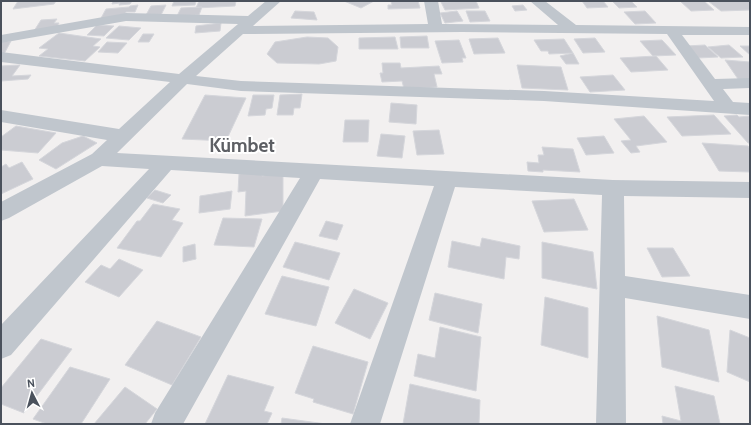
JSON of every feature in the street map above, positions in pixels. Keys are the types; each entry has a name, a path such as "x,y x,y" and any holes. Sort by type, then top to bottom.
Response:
{"street":[{"path":"1,212 99,159 205,58 274,1"},
{"path":"431,1 436,28"},
{"path":"537,1 572,28"},
{"path":"1,39 126,17 246,25 750,31"},
{"path":"670,29 728,108"},
{"path":"1,57 241,86 544,96 728,108 750,108"},
{"path":"710,84 750,84"},
{"path":"1,116 123,136"},
{"path":"99,159 613,188 750,190"},
{"path":"1,344 166,162"},
{"path":"166,424 314,171"},
{"path":"365,424 446,178"},
{"path":"611,424 613,188"},
{"path":"612,285 750,307"}],"building":[{"path":"18,1 56,1 54,4 13,9"},
{"path":"113,1 132,1 130,4 119,5 120,3 112,4"},
{"path":"174,1 196,1 195,5 172,6"},
{"path":"199,1 236,1 235,6 196,8"},
{"path":"344,1 374,1 361,8"},
{"path":"391,1 418,1 420,8 388,9 388,5 392,5"},
{"path":"476,1 479,8 445,10 441,2"},
{"path":"582,1 603,1 608,7 587,8"},
{"path":"612,1 631,1 637,7 619,8"},
{"path":"680,1 704,1 714,10 691,11"},
{"path":"708,1 750,1 750,10 721,11"},
{"path":"138,5 135,12 126,12 123,19 100,20 106,9"},
{"path":"166,5 161,15 146,15 151,6"},
{"path":"523,5 527,10 515,11 512,6"},
{"path":"202,7 199,15 177,16 181,8"},
{"path":"295,11 314,12 317,20 291,18"},
{"path":"457,11 463,21 445,23 440,13"},
{"path":"466,11 485,11 490,21 470,22"},
{"path":"645,11 656,23 635,24 624,12"},
{"path":"57,19 54,23 59,23 55,30 34,31 41,20"},
{"path":"221,23 220,31 195,33 196,26"},
{"path":"97,25 114,26 104,36 87,35"},
{"path":"119,26 141,28 129,40 106,38"},
{"path":"59,33 101,39 93,46 100,47 85,61 39,56 48,49 39,48"},
{"path":"143,34 154,34 149,42 138,42"},
{"path":"427,36 429,48 401,48 400,37"},
{"path":"307,37 328,38 338,47 336,61 319,64 277,63 267,54 275,42"},
{"path":"395,37 398,49 359,49 359,38"},
{"path":"498,38 505,53 474,54 469,39"},
{"path":"595,38 605,52 583,53 574,39"},
{"path":"564,39 573,53 549,54 548,51 541,51 534,40"},
{"path":"459,40 466,58 462,58 463,62 442,63 435,41"},
{"path":"662,40 676,55 653,56 640,41"},
{"path":"11,41 4,54 1,54 1,42"},
{"path":"107,42 127,43 118,53 98,52"},
{"path":"705,45 718,57 698,58 686,46"},
{"path":"729,45 743,57 721,58 708,47"},
{"path":"740,46 750,46 750,55"},
{"path":"573,53 579,64 566,64 560,56"},
{"path":"656,56 668,70 631,72 620,58"},
{"path":"725,60 750,62 750,80 738,79"},
{"path":"382,63 400,63 401,68 439,66 442,74 434,74 437,87 404,89 402,81 382,82 380,73 383,73"},
{"path":"20,65 12,76 31,75 28,79 1,81 1,66"},
{"path":"517,65 561,67 568,90 522,88"},
{"path":"613,75 625,90 590,92 580,77"},
{"path":"302,94 300,108 294,108 293,115 277,115 280,95"},
{"path":"205,95 246,98 226,141 182,139"},
{"path":"253,95 274,95 272,108 266,109 265,115 248,116"},
{"path":"391,103 417,105 416,124 389,122"},
{"path":"714,115 731,134 682,136 667,117"},
{"path":"737,115 739,117 750,116 750,143 748,143 724,116"},
{"path":"644,116 667,142 636,146 640,152 631,153 621,141 631,140 614,119"},
{"path":"345,120 369,120 368,142 343,142"},
{"path":"16,126 56,133 38,153 1,150 1,137"},
{"path":"439,130 444,154 417,155 413,131"},
{"path":"381,134 405,136 402,158 377,156"},
{"path":"83,136 97,143 56,169 39,160 62,143"},
{"path":"604,136 614,153 586,155 577,138"},
{"path":"702,143 748,146 750,149 750,172 719,171"},
{"path":"542,147 573,149 580,172 543,170 543,172 528,171 527,162 539,163 538,155 544,155"},
{"path":"22,162 33,179 1,194 1,167 6,164 9,168"},
{"path":"262,171 262,176 283,173 283,211 245,216 246,191 238,192 239,174"},
{"path":"155,190 171,195 163,203 147,198"},
{"path":"232,191 230,209 199,213 200,196"},
{"path":"574,199 588,230 544,232 532,201"},
{"path":"153,204 180,209 172,220 183,223 161,257 117,248 137,221 140,221"},
{"path":"223,218 262,219 254,247 214,245"},
{"path":"326,221 343,225 337,240 319,236"},
{"path":"482,238 520,246 519,259 506,257 504,279 448,267 452,241 480,247"},
{"path":"295,242 340,253 329,280 283,267"},
{"path":"542,242 593,252 597,289 542,278"},
{"path":"195,244 196,259 183,262 183,247"},
{"path":"647,248 673,248 690,276 662,277"},
{"path":"119,259 143,270 119,297 85,282 101,265 110,269"},
{"path":"282,276 329,287 316,326 265,314"},
{"path":"354,289 388,303 370,339 335,323"},
{"path":"435,293 482,304 478,333 429,320"},
{"path":"545,297 588,308 588,358 541,345"},
{"path":"657,316 709,330 719,382 662,367"},
{"path":"157,321 201,337 172,385 125,365"},
{"path":"440,327 481,337 476,391 414,376 418,354 435,358"},
{"path":"730,330 750,338 750,382 727,372"},
{"path":"41,339 72,349 24,413 1,404 1,388"},
{"path":"313,346 368,362 353,414 313,402 314,399 295,393"},
{"path":"70,367 110,379 81,424 47,424 33,419"},
{"path":"228,375 274,387 264,411 272,413 267,424 205,424"},
{"path":"410,384 480,400 479,424 403,424"},
{"path":"675,386 714,396 720,424 663,424 662,416 681,421"},
{"path":"125,387 157,409 145,424 94,424"},
{"path":"282,418 326,424 281,424"}],"district":[{"name":"Kümbet","path":"242,145"}]}
